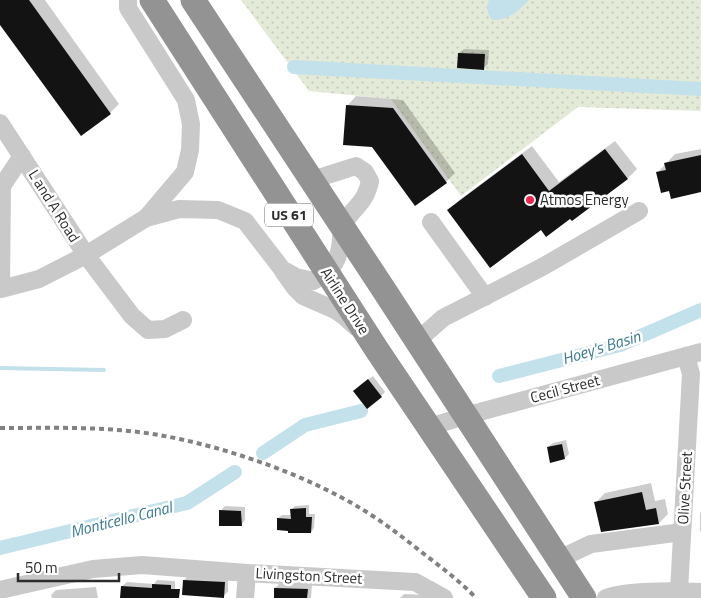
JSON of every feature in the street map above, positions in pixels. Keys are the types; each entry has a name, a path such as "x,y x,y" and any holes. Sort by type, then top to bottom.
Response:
{"highway":[{"name":"Airline Drive","path":"152,0 377,350 544,598"},
{"name":"US 61","path":"193,0 342,225 464,416 584,598"}],"street":[{"path":"128,0 128,8 186,100 192,124 190,150 185,172 146,218"},
{"name":"L and A Road","path":"0,123 86,255 146,218"},
{"path":"22,156 2,186 1,289 39,279 86,255 132,316 148,330 165,329 183,320"},
{"path":"282,269 296,277 313,281 334,267 341,247 342,225 367,194 370,180 365,172 356,166 312,180"},
{"path":"146,218 179,209 218,210 245,221 303,296 345,317 377,350"},
{"path":"417,341 443,318 544,266 640,211"},
{"path":"432,222 485,297"},
{"name":"Cecil Street","path":"429,427 694,354"},
{"name":"Olive Street","path":"679,591 682,532 694,451 691,374 694,354"},
{"path":"559,559 591,544 682,532"},
{"name":"Livingston Street","path":"0,590 29,590 70,573 107,567 142,565 415,582 444,598"},
{"path":"245,598 247,573"},
{"path":"606,598 619,595 679,591 701,592"}],"green space":[{"path":"241,0 701,0 701,111 578,107 461,196 391,99 309,91"}],"water":[{"path":"489,0 529,0 509,17 493,20 489,16 488,11"}],"building":[{"path":"0,0 29,0 111,114 81,136 0,25"},
{"path":"458,53 485,54 484,70 457,68"},
{"path":"346,105 393,108 447,183 415,206 372,147 343,145"},
{"name":"Atmos Energy","path":"605,149 628,179 572,221 570,219 546,237 541,230 490,268 447,210 522,154 549,191"},
{"path":"701,155 701,192 671,199 669,191 661,193 656,172 666,170 664,163"},
{"path":"368,379 382,397 367,409 353,391"},
{"path":"562,444 565,459 550,463 547,447"},
{"path":"642,492 646,510 656,508 659,524 601,532 594,502"},
{"path":"306,508 306,517 312,517 311,533 288,533 288,531 277,530 277,518 291,519 290,509"},
{"path":"219,510 241,511 242,526 219,526"},
{"path":"183,580 225,582 224,598 182,595"},
{"path":"152,584 171,585 171,589 180,589 179,598 120,598 121,586 152,588"},
{"path":"274,588 308,589 307,598 274,598"}],"waterway":[{"path":"294,67 701,89"},
{"name":"Hoey's Basin","path":"499,376 620,345 701,310"},
{"path":"0,368 104,370"},
{"path":"263,453 305,425 361,411"},
{"name":"Monticello Canal","path":"0,548 187,503 235,472"}],"railway":[{"path":"0,428 80,428 139,432 185,440 266,464 318,486 365,511 444,570 476,598"}],"place":[{"name":"Atmos Energy","path":"530,200"}]}
